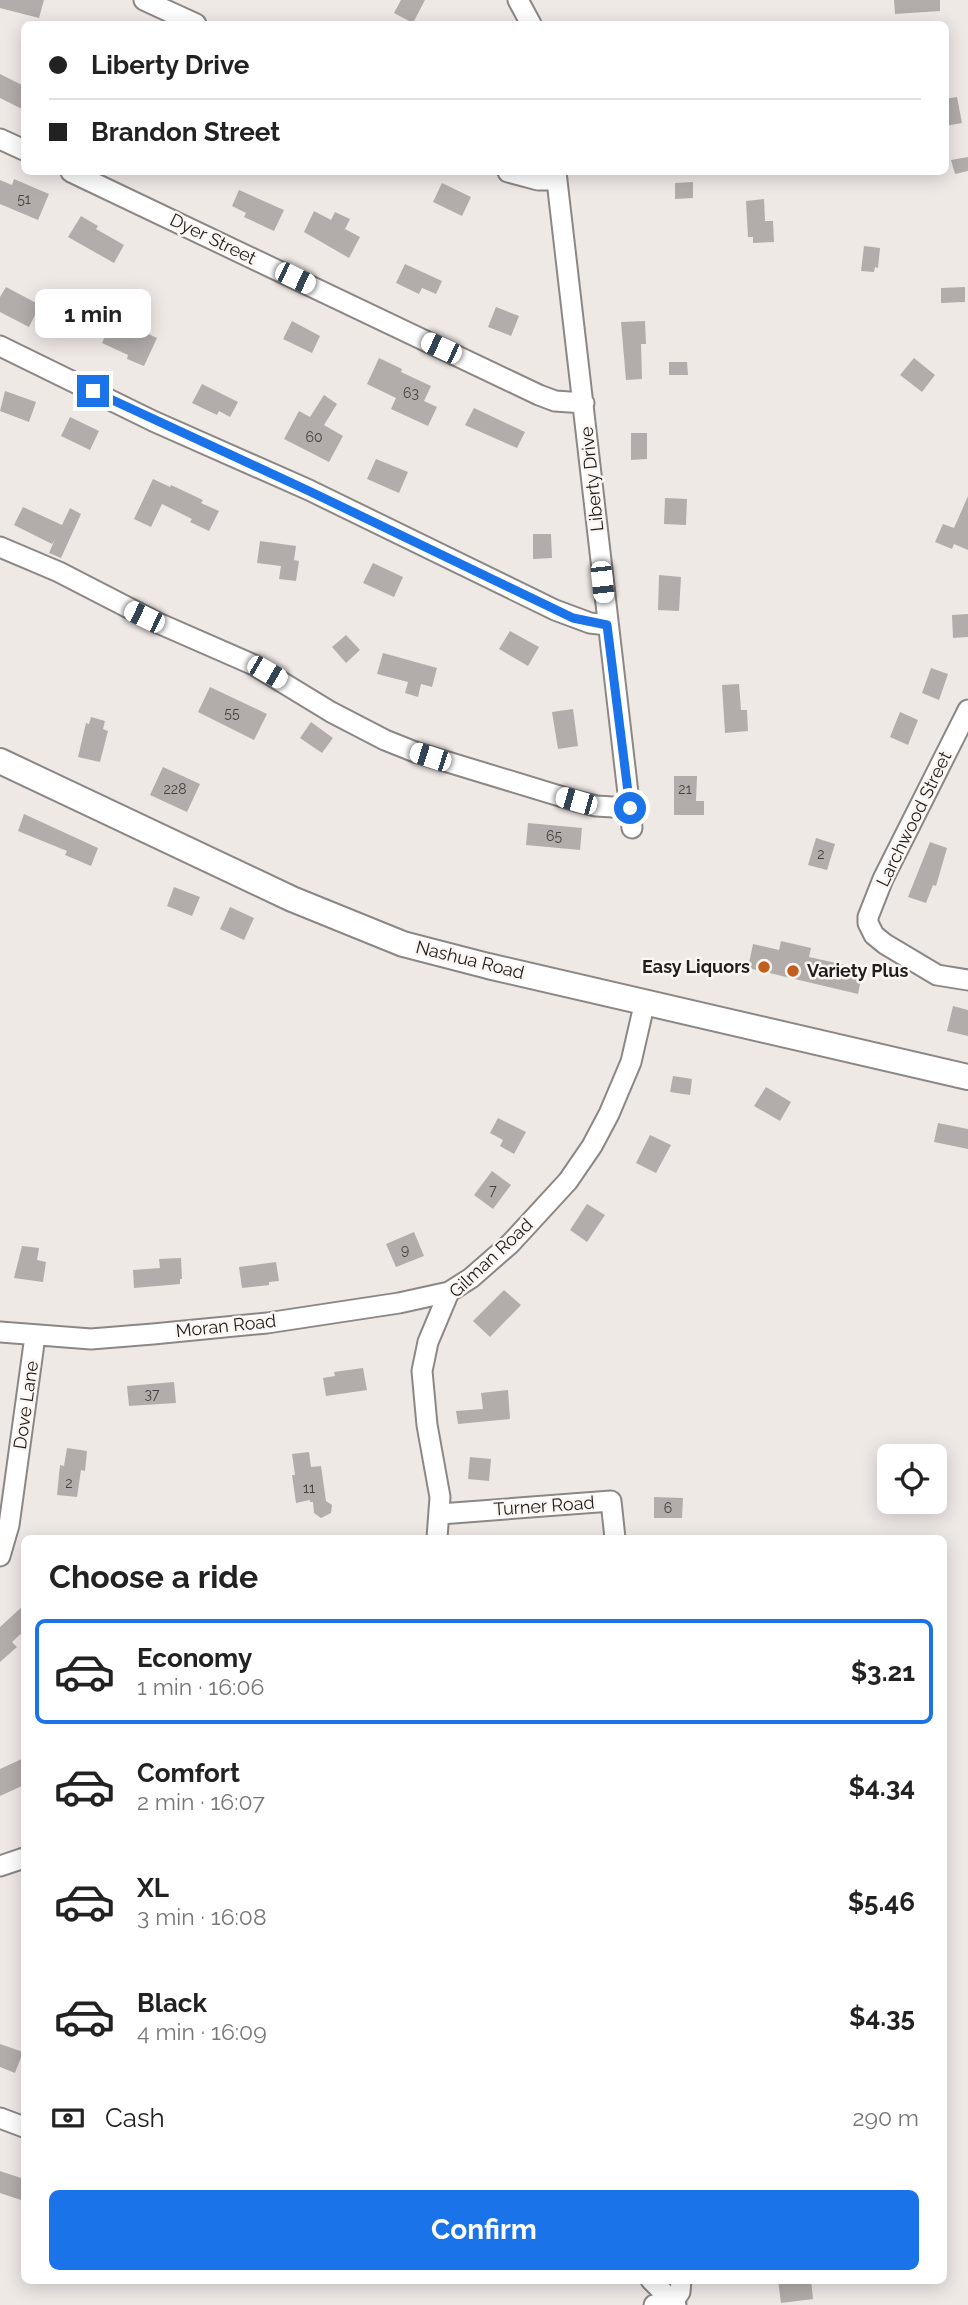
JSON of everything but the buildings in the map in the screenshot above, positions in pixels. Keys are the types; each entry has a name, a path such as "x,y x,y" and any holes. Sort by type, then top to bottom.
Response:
{"main road":[{"name":"Nashua Road","path":"0,761 292,899 403,943 488,966 968,1077"}],"street":[{"path":"144,0 190,21"},
{"path":"518,0 529,21"},
{"path":"0,139 21,149"},
{"name":"Dyer Street","path":"77,175 538,395 555,401 584,403"},
{"path":"519,175 538,180 557,176"},
{"name":"Liberty Drive","path":"0,547 59,572 158,623 254,665 331,712 385,740 415,752 631,818 557,176"},
{"path":"0,346 564,614 590,623 607,625"},
{"name":"Larchwood Street","path":"968,710 883,879 868,917 870,929 878,940 929,972 946,978 968,980"},
{"name":"Gilman Road","path":"437,1535 439,1483 428,1434 422,1371 428,1342 449,1292 471,1278 510,1244 560,1191 580,1163 609,1114 631,1062 645,1002"},
{"name":"Moran Road","path":"0,1332 91,1339 267,1323 398,1303 449,1292"},
{"name":"Dove Lane","path":"0,1556 9,1525 35,1336"},
{"name":"Turner Road","path":"440,1514 611,1501 615,1535"},
{"path":"0,1866 21,1859"},
{"path":"0,2118 21,2126"},
{"path":"654,2284 667,2304 680,2292 681,2284"}],"place":[{"name":"Easy Liquors","path":"764,967"},
{"name":"Variety Plus","path":"793,971"}],"route":[{"path":"93,391 573,618 607,625 630,808"}]}
